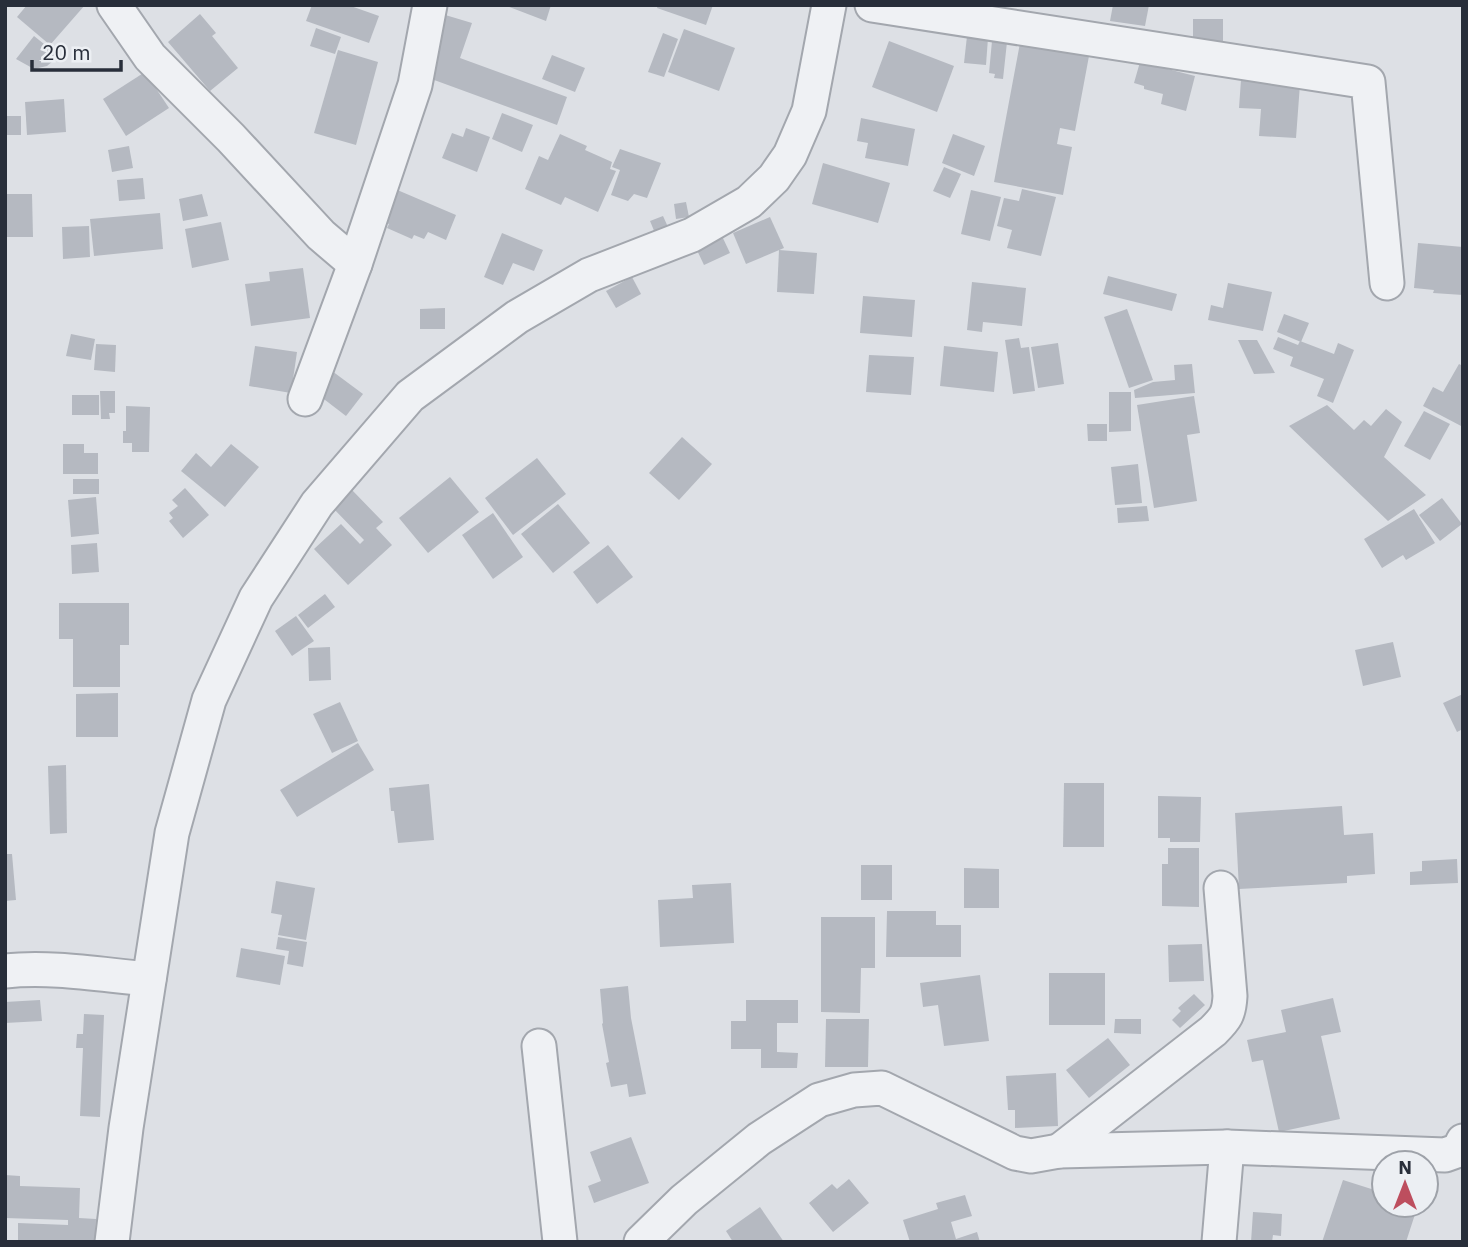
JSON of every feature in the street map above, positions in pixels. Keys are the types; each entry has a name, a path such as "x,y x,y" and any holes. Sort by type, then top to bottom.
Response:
{"street":[{"path":"114,5 150,57 231,138 321,235 355,264"},
{"path":"305,399 355,264 415,85 430,5"},
{"path":"112,1242 125,1128 172,833 209,700 256,598 317,505 410,396 517,317 589,275 692,235 749,202 774,178 790,155 809,111 829,5"},
{"path":"872,5 1368,82 1387,283"},
{"path":"1059,1151 1226,1018 1230,996 1221,888"},
{"path":"5,971 55,970 149,979"},
{"path":"538,1046 560,1242"},
{"path":"641,1242 684,1200 759,1139 819,1100 854,1090 882,1088 1015,1153 1031,1156 1059,1151 1227,1147 1445,1155 1459,1150 1463,1141"},
{"path":"1219,1242 1227,1147"}],"building":[{"path":"27,5 85,5 50,45 17,17"},
{"path":"312,5 348,5 379,16 369,43 306,21"},
{"path":"504,5 551,5 546,21"},
{"path":"658,5 713,5 706,25 657,8"},
{"path":"1113,5 1149,5 1145,26 1110,21"},
{"path":"200,14 216,33 212,36 238,68 210,91 168,42"},
{"path":"442,14 472,23 460,58 567,97 557,125 426,77"},
{"path":"1193,19 1223,19 1223,46 1193,46"},
{"path":"316,28 341,37 335,54 310,46"},
{"path":"684,29 735,48 719,91 668,72"},
{"path":"663,33 678,39 664,77 648,72"},
{"path":"34,36 59,56 47,66 34,69 16,59"},
{"path":"967,36 988,38 986,65 964,63"},
{"path":"889,41 954,66 937,112 872,87"},
{"path":"992,41 1007,42 1003,79 994,78 995,74 989,73"},
{"path":"1020,43 1089,56 1075,131 1060,128 1057,144 1072,147 1063,195 994,182"},
{"path":"338,50 378,62 356,145 314,133"},
{"path":"552,55 585,68 575,92 542,79"},
{"path":"1140,62 1195,76 1186,111 1161,104 1163,94 1134,83"},
{"path":"145,72 169,108 126,136 103,99"},
{"path":"1241,80 1300,84 1296,138 1259,136 1261,109 1239,108"},
{"path":"64,99 66,132 27,135 25,102"},
{"path":"502,113 533,125 522,152 492,139"},
{"path":"7,116 21,116 21,135 7,135"},
{"path":"861,118 915,129 908,166 865,158 868,143 857,141"},
{"path":"466,128 490,137 477,172 442,158 452,133 463,137"},
{"path":"560,134 587,146 585,150 612,162 610,169 616,171 598,212 565,197 561,205 525,189 539,156 548,160"},
{"path":"953,134 985,146 974,176 942,163"},
{"path":"129,146 133,168 112,172 108,150"},
{"path":"620,149 661,163 647,198 634,194 628,201 611,195 620,170 612,167"},
{"path":"823,163 890,183 878,223 812,204"},
{"path":"944,167 961,174 950,198 933,191"},
{"path":"143,178 145,199 119,201 117,180"},
{"path":"395,189 456,215 446,240 428,232 424,239 414,235 412,239 387,228 389,224 382,221"},
{"path":"1022,189 1056,197 1041,256 1007,248 1012,230 997,226 1004,198 1019,201"},
{"path":"971,190 1001,197 990,241 961,234"},
{"path":"5,194 32,194 33,237 5,237"},
{"path":"202,194 208,216 183,221 179,199"},
{"path":"686,202 689,217 676,219 674,204"},
{"path":"160,213 163,249 94,256 90,219"},
{"path":"663,216 668,227 655,233 650,221"},
{"path":"770,217 784,248 746,264 733,233"},
{"path":"221,222 229,260 192,268 185,229"},
{"path":"89,226 90,257 63,259 62,227"},
{"path":"502,233 543,250 534,271 513,263 503,285 484,277"},
{"path":"721,234 730,253 704,265 695,246"},
{"path":"1418,243 1463,247 1463,295 1433,293 1434,290 1414,288"},
{"path":"779,250 817,253 814,294 777,292"},
{"path":"303,268 310,318 251,326 245,284 270,281 269,272"},
{"path":"1108,276 1177,294 1172,311 1103,294"},
{"path":"632,277 641,294 616,308 606,291"},
{"path":"972,282 1026,288 1022,326 983,322 982,332 967,330"},
{"path":"1228,283 1272,292 1263,331 1208,320 1211,305 1223,308"},
{"path":"863,296 915,300 912,337 860,333"},
{"path":"445,308 445,329 420,329 420,309"},
{"path":"1127,309 1153,380 1129,388 1104,317"},
{"path":"1284,314 1309,323 1301,342 1277,332"},
{"path":"71,334 95,339 91,360 66,356"},
{"path":"1278,337 1298,345 1300,341 1334,354 1338,343 1354,350 1333,403 1317,396 1324,379 1290,366 1293,357 1273,349"},
{"path":"1019,338 1021,348 1029,347 1035,391 1013,394 1005,340"},
{"path":"1238,340 1257,340 1275,373 1254,374"},
{"path":"1058,343 1064,384 1038,388 1031,347"},
{"path":"96,344 116,345 115,372 94,370"},
{"path":"255,346 297,352 291,393 249,386"},
{"path":"944,346 998,352 994,392 940,386"},
{"path":"869,355 914,357 911,395 866,392"},
{"path":"1192,364 1195,393 1135,398 1134,390 1153,382 1175,380 1174,365"},
{"path":"1459,364 1463,366 1463,427 1423,406 1433,387 1443,392"},
{"path":"332,371 363,394 346,416 316,393"},
{"path":"100,391 115,391 115,413 109,413 110,419 101,419"},
{"path":"1109,392 1131,392 1131,431 1109,432"},
{"path":"72,395 99,395 99,415 72,415"},
{"path":"1194,396 1200,433 1187,435 1197,501 1154,508 1137,405"},
{"path":"1327,405 1354,430 1364,420 1371,426 1386,409 1402,422 1384,457 1426,495 1388,521 1289,426"},
{"path":"126,406 150,407 149,452 132,452 132,443 123,443"},
{"path":"1424,411 1450,424 1430,460 1404,446"},
{"path":"1087,424 1107,424 1107,441 1088,441"},
{"path":"682,437 712,464 679,500 649,473"},
{"path":"63,444 84,444 84,453 98,453 98,474 63,474"},
{"path":"231,444 259,467 225,507 181,471 196,453 211,467"},
{"path":"537,458 566,494 513,535 485,498"},
{"path":"1138,464 1142,503 1115,505 1111,467"},
{"path":"450,477 479,512 428,553 399,518"},
{"path":"73,479 99,479 99,494 73,494"},
{"path":"185,488 209,515 183,538 169,521 173,518 169,513 178,506 172,500"},
{"path":"351,489 383,522 376,528 392,545 348,585 314,549 341,524 360,544 364,540 332,507"},
{"path":"96,497 99,534 71,537 68,500"},
{"path":"1442,498 1462,524 1440,541 1419,515"},
{"path":"558,504 590,543 553,573 521,534"},
{"path":"1147,506 1149,521 1118,523 1117,508"},
{"path":"1414,509 1435,543 1406,560 1403,555 1382,568 1364,539"},
{"path":"493,513 523,557 493,579 462,535"},
{"path":"97,543 99,572 72,574 71,545"},
{"path":"608,545 633,577 597,604 573,572"},
{"path":"325,594 335,607 308,628 298,615"},
{"path":"59,603 129,603 129,645 120,645 120,687 73,687 73,639 59,639"},
{"path":"296,616 314,641 292,656 275,631"},
{"path":"1393,642 1401,677 1363,686 1355,650"},
{"path":"330,647 331,680 309,681 308,648"},
{"path":"118,693 118,737 76,737 76,694"},
{"path":"1463,694 1463,729 1457,732 1443,703"},
{"path":"340,702 358,741 332,753 313,714"},
{"path":"358,743 374,770 297,817 280,790"},
{"path":"66,765 67,833 50,834 48,766"},
{"path":"1064,783 1104,783 1104,847 1063,847"},
{"path":"429,784 434,840 398,843 389,788"},
{"path":"1158,796 1201,797 1200,842 1170,842 1170,838 1158,838"},
{"path":"1342,806 1344,835 1373,833 1375,874 1347,876 1347,883 1239,889 1235,813"},
{"path":"1168,848 1199,848 1199,907 1162,906 1162,864 1168,864"},
{"path":"5,854 12,854 16,900 5,901"},
{"path":"1457,859 1458,883 1410,885 1410,872 1422,871 1422,861"},
{"path":"861,865 892,865 892,900 861,900"},
{"path":"964,868 999,869 999,908 964,908"},
{"path":"276,881 315,888 306,940 278,935 282,915 271,913"},
{"path":"731,883 734,943 660,947 658,900 693,898 692,885"},
{"path":"887,911 936,911 936,925 961,925 961,957 886,957"},
{"path":"821,917 875,917 875,968 861,968 860,1013 821,1012"},
{"path":"278,937 307,942 303,967 287,964 289,951 276,949"},
{"path":"1202,944 1204,981 1169,982 1168,945"},
{"path":"241,948 285,956 280,985 236,977"},
{"path":"1049,973 1105,973 1105,1025 1049,1025"},
{"path":"980,975 989,1041 944,1046 938,1005 923,1007 920,983"},
{"path":"628,986 631,1018 646,1094 629,1097 627,1084 611,1087 606,1063 609,1062 602,1024 600,989"},
{"path":"1194,994 1205,1005 1180,1028 1172,1020 1181,1011 1178,1008"},
{"path":"1333,998 1341,1032 1321,1036 1340,1119 1279,1132 1263,1060 1252,1062 1247,1040 1286,1032 1281,1010"},
{"path":"40,1000 42,1021 5,1023 5,1002"},
{"path":"746,1000 798,1000 798,1023 777,1023 777,1052 798,1053 797,1068 761,1068 761,1049 731,1049 731,1021 746,1021"},
{"path":"84,1014 104,1015 100,1117 80,1116 83,1048 76,1048 77,1034 83,1034"},
{"path":"826,1019 869,1019 868,1067 825,1067"},
{"path":"1115,1019 1141,1019 1141,1034 1114,1033"},
{"path":"1108,1038 1130,1065 1089,1098 1066,1070"},
{"path":"1056,1073 1058,1126 1015,1128 1015,1110 1008,1110 1006,1076"},
{"path":"631,1137 649,1183 594,1203 588,1186 601,1181 590,1152"},
{"path":"5,1175 20,1176 20,1186 80,1188 79,1218 96,1219 95,1242 18,1242 18,1223 68,1225 68,1220 5,1218"},
{"path":"849,1179 869,1203 833,1232 809,1203 832,1184 837,1189"},
{"path":"1343,1180 1370,1189 1370,1219 1413,1219 1406,1242 1322,1242"},
{"path":"965,1195 972,1216 951,1222 956,1239 977,1232 980,1242 910,1242 903,1220 938,1209 936,1203"},
{"path":"760,1207 784,1242 733,1242 726,1231"},
{"path":"1253,1212 1282,1214 1281,1236 1273,1235 1272,1242 1251,1242"}]}
